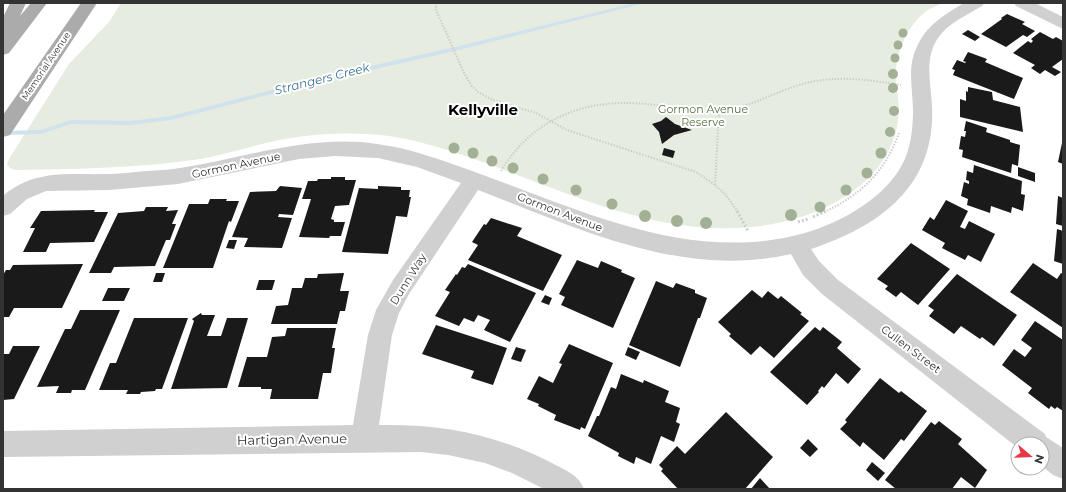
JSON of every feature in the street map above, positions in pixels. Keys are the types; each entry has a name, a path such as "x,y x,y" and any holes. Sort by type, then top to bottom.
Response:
{"main road":[{"path":"7,44 12,15 18,3"},
{"path":"7,44 38,3"},
{"name":"Memorial Avenue","path":"8,122 89,3"}],"street":[{"name":"Gormon Avenue","path":"3,208 20,193 38,185 109,182 178,176 206,172 281,155 329,150 357,149 400,155 420,160 619,234 656,244 708,251 731,252 768,249 796,233 822,237 846,227 884,202 897,188 908,172 916,156 921,140 923,118 920,68 926,44 936,30 950,17 976,3"},
{"path":"1022,3 1063,24"},
{"name":"Dunn Way","path":"364,438 380,335 388,310 401,287 474,180"},
{"name":"Cullen Street","path":"796,233 811,268 830,287 1025,436"},
{"name":"Hartigan Avenue","path":"3,444 364,438 429,439 459,443 518,461 550,476 570,489"},
{"path":"1050,455 1063,465"}],"path":[{"path":"436,3 436,10 464,73 471,85 486,97 527,109 567,130 696,172 715,185 730,200 750,235"},
{"path":"498,174 522,142 542,126 569,112 584,107 614,103 637,103 673,108 719,110 746,105 802,84 817,81 833,79 862,79 904,86"},
{"path":"900,85 900,91"},
{"path":"715,185 719,110"},
{"path":"796,233 867,186 889,158 896,143 900,128"},
{"path":"501,171 508,173"},
{"path":"743,231 753,230"}],"green space":[{"name":"Gormon Avenue Reserve","path":"121,3 943,3 921,15 905,37 899,54 896,71 899,114 895,133 891,146 884,158 867,179 846,196 824,208 804,216 762,226 717,228 683,225 650,219 617,210 584,200 451,151 389,136 363,134 311,135 274,141 200,159 108,168 15,170 10,168 7,164 9,159 69,64 109,22"}],"building":[{"path":"1007,14 1025,22 1022,24 1035,31 1027,37 1023,35 1006,47 981,34"},
{"path":"968,30 980,37 975,41 962,34"},
{"path":"1040,32 1053,39 1056,37 1063,41 1063,59 1052,67 1061,72 1055,76 1045,70 1040,74 1031,68 1035,65 1013,53 1028,41 1031,43 1033,41 1031,39"},
{"path":"968,52 987,59 985,62 1023,78 1014,99 953,75 955,70 952,69 957,60 965,63 966,62 963,61"},
{"path":"968,87 992,92 993,100 1020,107 1023,132 960,117 960,99 966,101 966,91 968,92"},
{"path":"666,117 675,124 692,130 674,135 662,144 659,132 652,124 661,121"},
{"path":"966,121 987,128 986,132 1020,145 1018,166 1012,164 1011,173 962,157 963,150 959,149 961,136 965,137 966,131 964,131"},
{"path":"1063,143 1063,164 1058,162"},
{"path":"664,148 675,151 673,158 662,155"},
{"path":"974,165 1022,181 1021,194 1025,195 1023,211 1012,207 1011,213 991,206 990,213 967,205 968,199 961,196 964,182 969,184 969,181 966,180 967,171 973,173"},
{"path":"1018,167 1035,173 1035,182 1018,176"},
{"path":"331,177 345,177 345,180 356,180 349,205 335,206 331,219 334,220 334,222 345,222 341,236 330,236 329,238 299,237 311,199 302,199 308,181 331,179"},
{"path":"280,186 302,188 293,215 279,214 278,217 292,218 282,248 244,247 248,238 232,237 250,192 276,191"},
{"path":"378,186 401,187 401,190 410,190 409,197 411,197 407,217 396,216 388,254 342,252 359,188 378,189"},
{"path":"1058,196 1063,198 1063,226 1056,224"},
{"path":"210,199 239,201 231,222 229,221 213,268 163,268 189,204 208,204"},
{"path":"946,200 968,211 960,227 965,229 969,221 995,234 981,262 968,255 965,260 942,248 945,243 922,230 930,217 934,220"},
{"path":"146,207 168,207 166,211 178,210 172,224 176,224 170,240 166,240 155,266 114,267 111,273 89,273 118,213 144,211"},
{"path":"95,210 94,212 108,212 94,242 50,243 46,252 23,252 35,228 30,228 41,211"},
{"path":"491,218 522,228 517,236 562,255 543,291 468,260 478,245 472,242 484,224 486,225"},
{"path":"1057,229 1063,231 1063,264 1054,261"},
{"path":"229,240 237,240 234,249 226,248"},
{"path":"911,243 950,269 918,305 901,292 896,297 885,289 888,286 877,279"},
{"path":"577,260 598,268 601,261 622,270 621,272 635,278 613,328 561,305 565,297 559,294"},
{"path":"1033,263 1057,279 1061,273 1063,274 1063,328 1010,292"},
{"path":"83,264 62,308 14,308 9,317 3,317 3,275 6,270 10,270 13,265"},
{"path":"468,264 536,293 510,342 484,330 490,320 478,315 474,322 464,318 459,326 435,316 450,292 445,290 462,267 465,268"},
{"path":"156,273 165,273 162,282 153,282"},
{"path":"344,273 340,291 349,291 345,311 340,311 337,324 271,324 276,306 288,305 292,288 302,288 305,278 317,278 318,274"},
{"path":"957,274 1017,315 994,346 982,337 980,339 961,326 954,334 929,316 934,310 928,306"},
{"path":"259,280 275,280 272,290 256,290"},
{"path":"656,281 673,288 676,283 695,290 695,293 707,298 680,367 629,345"},
{"path":"108,288 130,288 124,301 102,301"},
{"path":"752,290 762,298 768,291 778,299 781,296 802,313 800,314 809,321 774,358 760,346 751,355 729,336 731,334 718,322"},
{"path":"545,295 552,298 549,305 541,302"},
{"path":"80,310 120,310 85,390 72,390 71,393 56,393 59,386 37,387 65,329 71,329"},
{"path":"201,313 202,315 215,315 207,336 221,336 227,318 248,318 227,388 171,389 194,321 192,319"},
{"path":"134,318 188,318 162,389 141,392 140,394 126,394 128,390 99,390 110,363 116,363"},
{"path":"1035,321 1063,340 1063,411 1057,407 1055,409 1051,406 1049,409 1028,393 1032,388 1002,365 1014,349 1025,357 1032,348 1021,340"},
{"path":"436,325 507,348 493,385 471,378 474,371 422,354"},
{"path":"815,327 820,331 823,327 842,342 837,348 861,369 848,384 836,373 824,388 822,386 818,391 819,392 807,405 770,372"},
{"path":"287,328 336,328 332,348 335,348 331,373 323,373 318,399 270,399 272,389 261,389 261,387 238,387 247,357 267,357 272,337 285,336"},
{"path":"569,344 613,363 585,429 581,427 580,430 554,420 556,415 538,406 539,404 527,399 539,376 553,383 562,364 559,363"},
{"path":"13,346 40,346 14,399 3,400 3,354 9,354"},
{"path":"516,347 526,350 521,362 511,359"},
{"path":"628,347 640,352 636,360 625,355"},
{"path":"621,374 643,383 644,380 669,391 665,402 680,408 676,422 680,424 674,442 661,436 651,464 636,457 634,464 618,456 619,453 588,436 597,416 599,416 611,387 616,389"},
{"path":"880,378 899,393 901,391 927,411 904,441 901,439 884,460 863,442 860,447 840,429 847,422 845,420"},
{"path":"726,412 773,457 745,489 678,489 661,471 663,469 659,465 677,446 685,454"},
{"path":"939,421 962,439 958,444 987,470 975,488 961,477 952,489 896,489 885,480 931,422 935,425"},
{"path":"808,439 818,449 810,457 800,448"},
{"path":"872,462 885,473 878,481 866,470"},
{"path":"760,478 770,489 751,489"}],"waterway":[{"name":"Strangers Creek","path":"3,133 41,132 71,122 131,123 171,118 318,80 455,49 639,3"}],"district":[{"name":"Kellyville","path":"483,110"}]}
